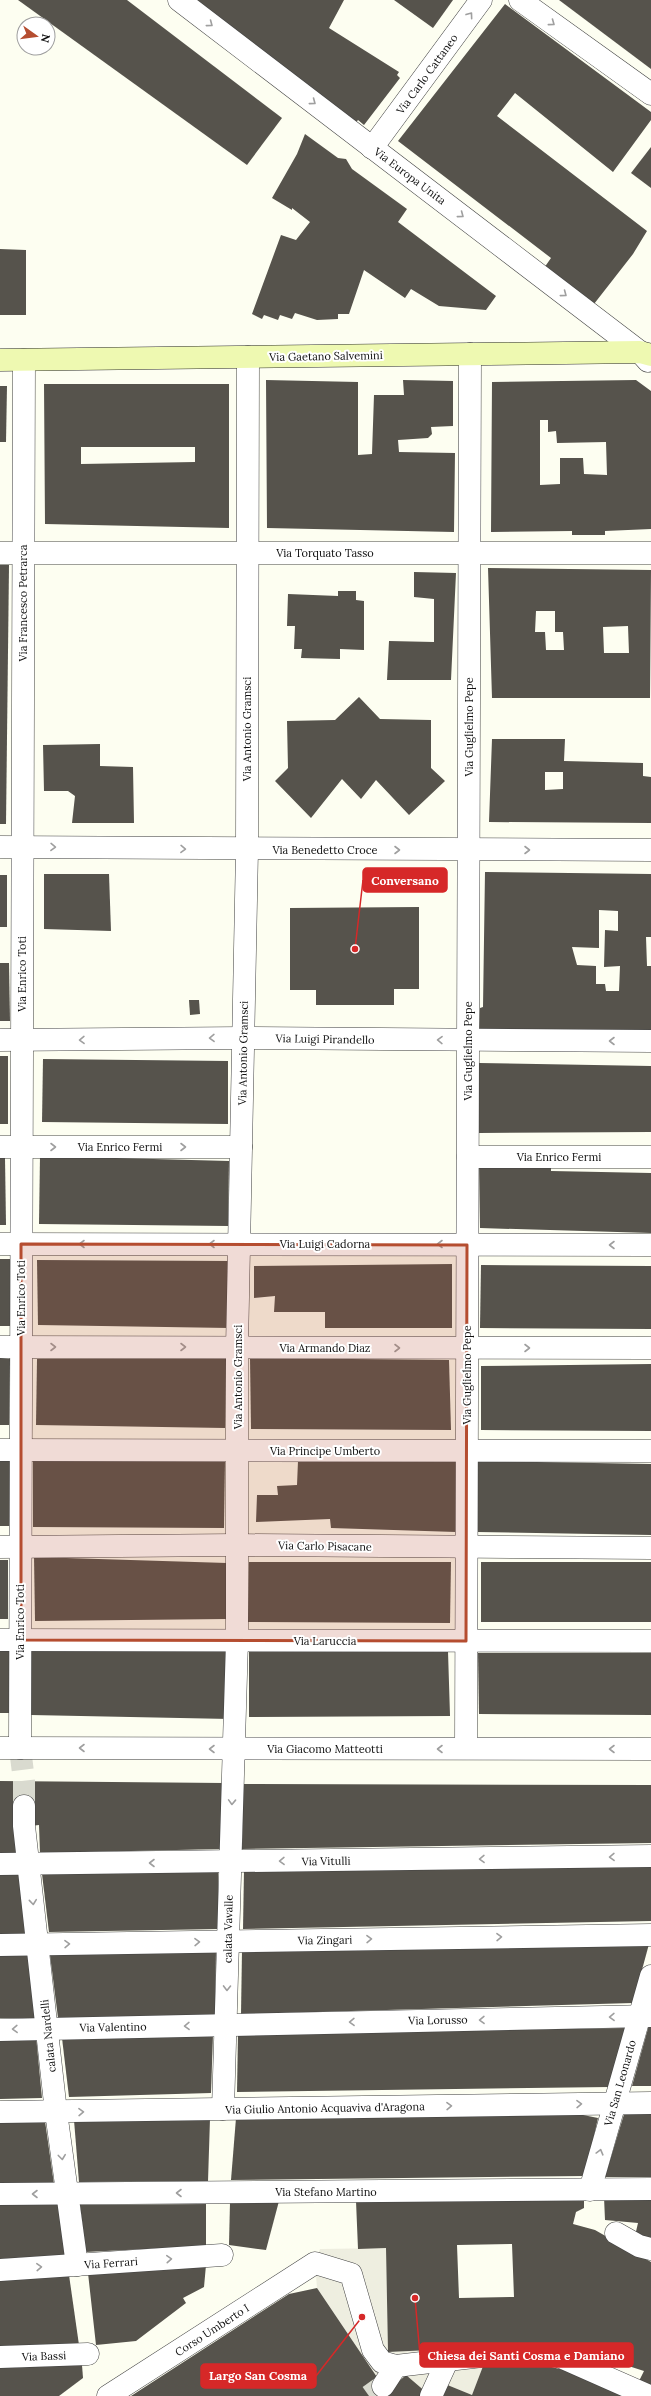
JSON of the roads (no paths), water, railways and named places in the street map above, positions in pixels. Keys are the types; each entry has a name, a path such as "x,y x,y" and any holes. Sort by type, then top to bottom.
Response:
{"street":[{"name":"Via Europa Unita","path":"179,0 647,357"},
{"name":"Via Carlo Cattaneo","path":"372,148 481,0"},
{"path":"520,0 651,94"},
{"name":"Via Gaetano Salvemini","path":"0,360 470,354 647,357"},
{"name":"Via Guglielmo Pepe","path":"466,1748 470,354"},
{"name":"Via Antonio Gramsci","path":"234,1749 238,1641 237,1347 247,850 248,357"},
{"name":"Via Francesco Petrarca","path":"22,847 24,360"},
{"name":"Via Torquato Tasso","path":"0,553 651,554"},
{"name":"Via Benedetto Croce","path":"0,847 247,850 651,850"},
{"name":"Via Enrico Toti","path":"10,1748 10,1347 21,1244 22,847"},
{"name":"Via Luigi Pirandello","path":"0,1040 243,1038 651,1041"},
{"name":"Via Enrico Fermi","path":"0,1147 241,1147"},
{"name":"Via Enrico Fermi","path":"468,1157 651,1157"},
{"name":"Via Luigi Cadorna","path":"0,1244 651,1245"},
{"name":"Via Armando Diaz","path":"10,1347 651,1348"},
{"name":"Via Principe Umberto","path":"10,1451 651,1451"},
{"name":"Via Carlo Pisacane","path":"10,1548 237,1545 467,1548 651,1548"},
{"name":"Via Laruccia","path":"10,1640 651,1641"},
{"name":"Via Giacomo Matteotti","path":"10,1748 651,1749"},
{"name":"calata Vavalle","path":"222,2109 234,1749"},
{"name":"calata Nardelli","path":"24,1806 24,1826 56,2112 77,2265"},
{"name":"Via Vitulli","path":"0,1864 651,1856"},
{"name":"Via Zingari","path":"0,1945 651,1935"},
{"name":"Via San Leonardo","path":"590,2190 613,2104 645,2016 651,1976"},
{"name":"Via Lorusso","path":"226,2025 645,2016"},
{"name":"Via Valentino","path":"0,2030 226,2025"},
{"name":"Via Giulio Antonio Acquaviva d'Aragona","path":"0,2112 651,2103"},
{"name":"Via Stefano Martino","path":"0,2194 651,2189"},
{"path":"616,2233 639,2246 651,2249"},
{"name":"Via Ferrari","path":"0,2270 222,2255"},
{"name":"Corso Umberto I","path":"108,2396 315,2263 351,2274 373,2350 382,2362 396,2366"},
{"name":"Via Bassi","path":"0,2357 88,2354"},
{"path":"383,2386 396,2366 482,2356 556,2355 613,2389 649,2396"},
{"path":"431,2396 448,2359"}],"tunnel":[{"path":"20,1748 24,1781 24,1806"},
{"path":"369,2396 383,2386"}],"place":[{"name":"Conversano","path":"355,949"},
{"name":"Chiesa dei Santi Cosma e Damiano","path":"415,2298"},
{"name":"Largo San Cosma","path":"362,2317"}]}
